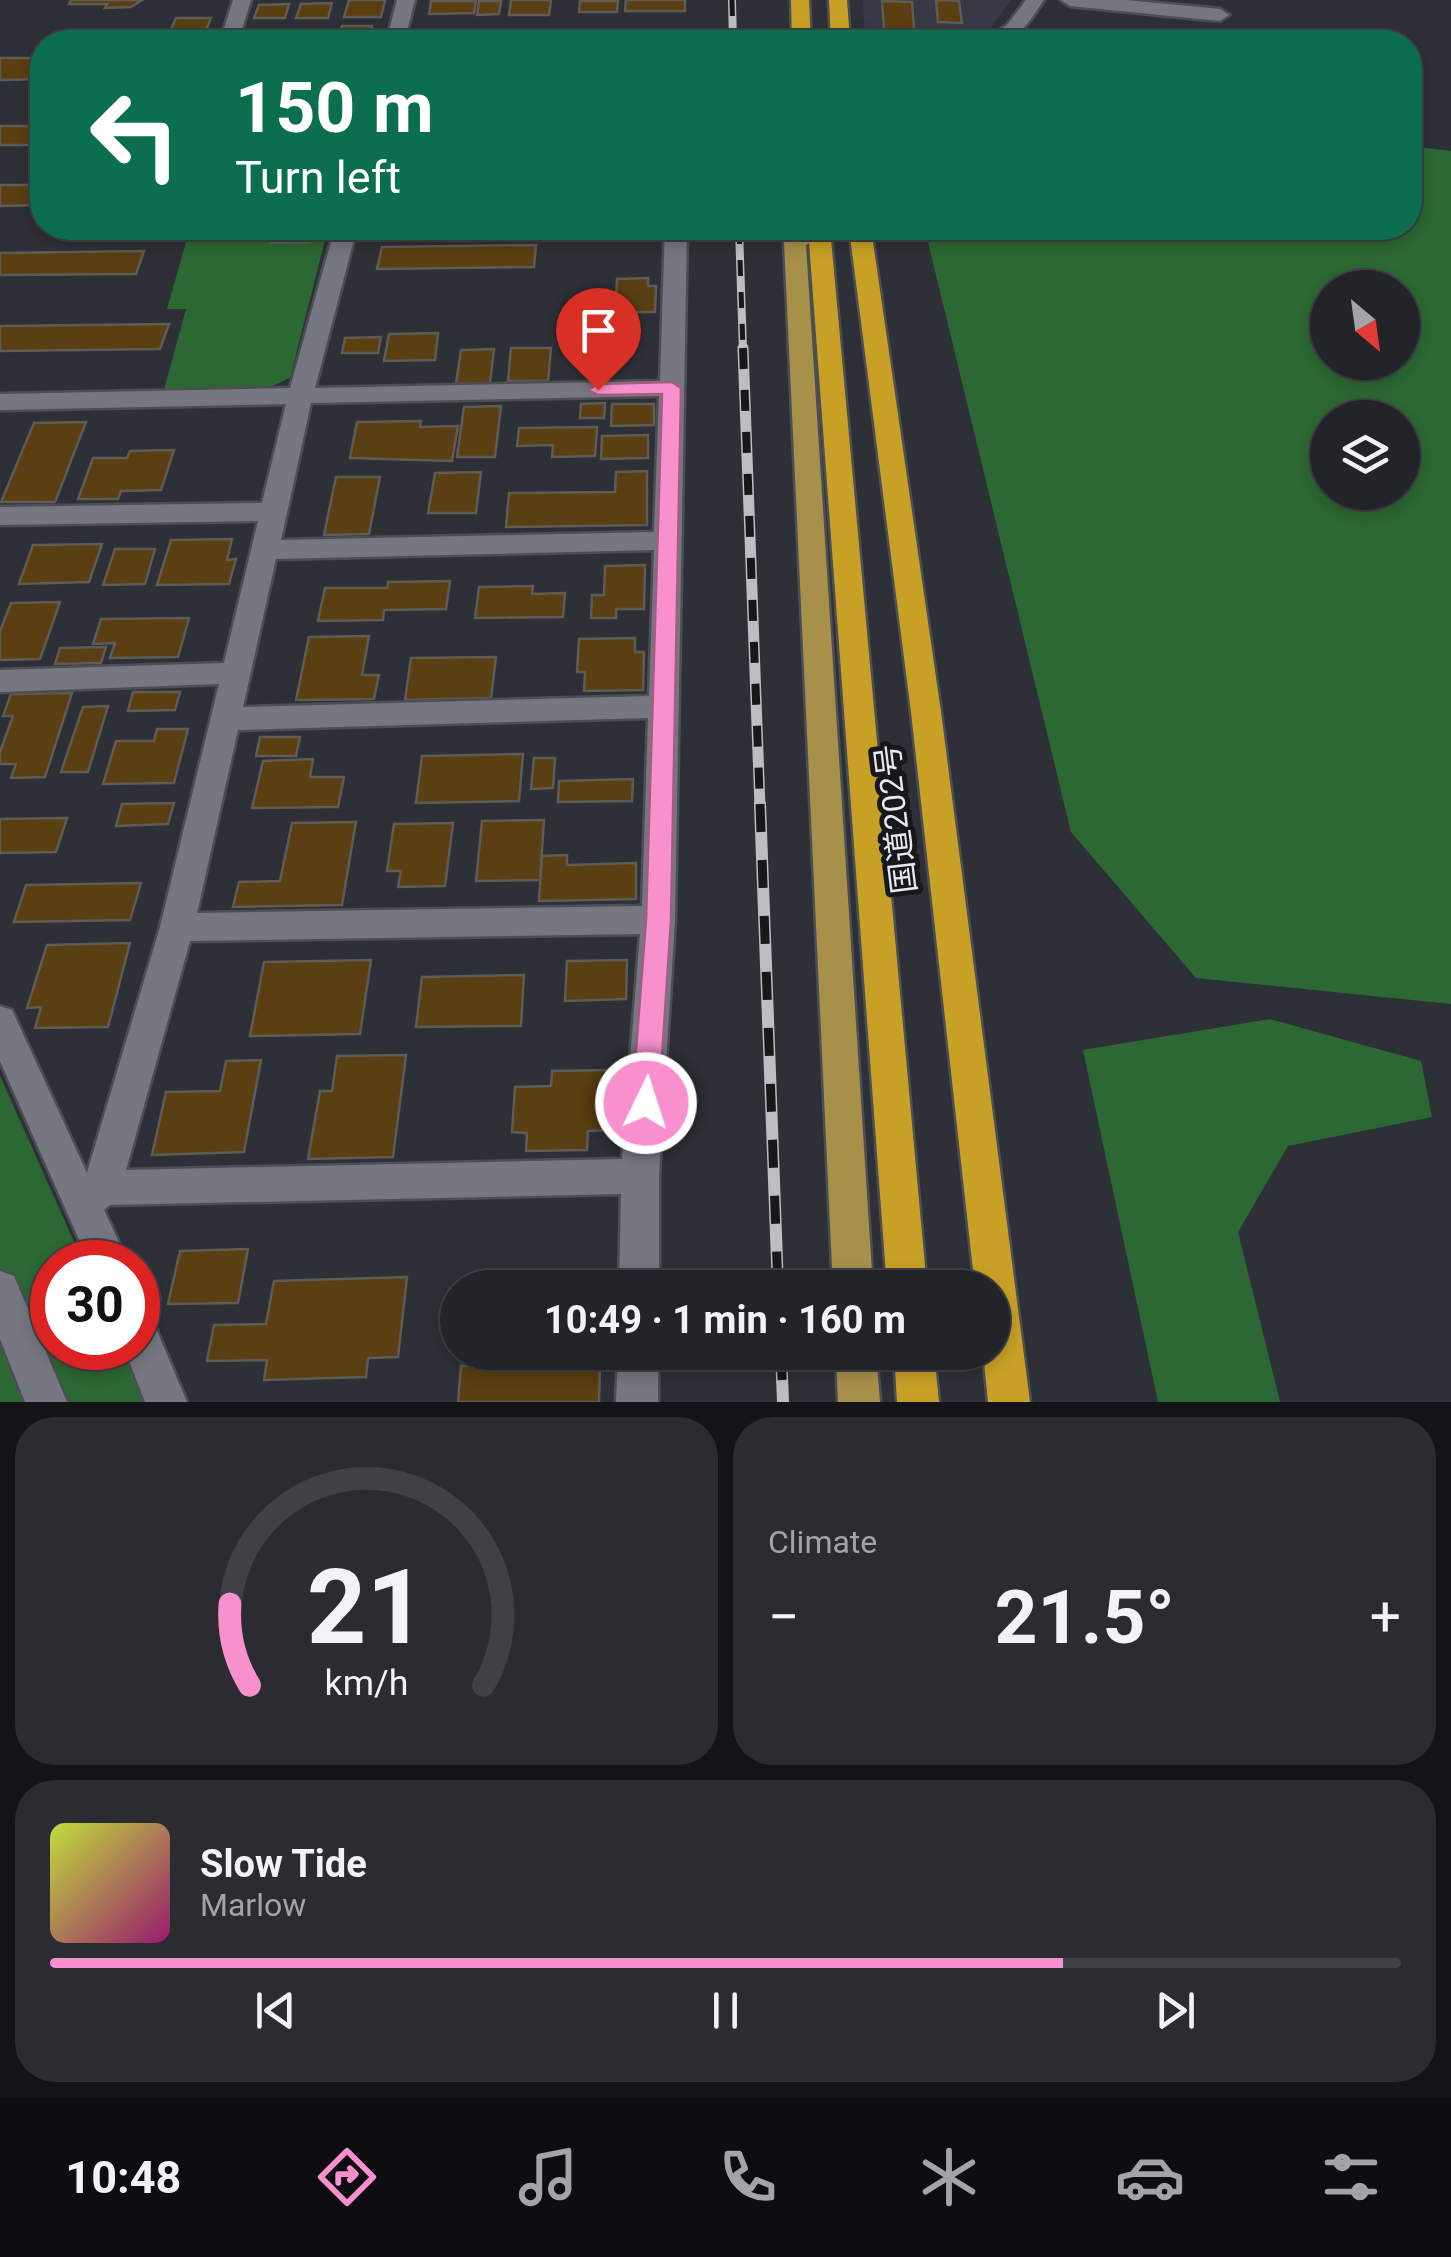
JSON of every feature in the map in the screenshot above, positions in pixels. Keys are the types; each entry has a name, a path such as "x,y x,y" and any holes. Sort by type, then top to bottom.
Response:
{"highway":[{"path":"800,0 801,30"},
{"path":"838,0 840,30"},
{"name":"国道202号","path":"820,240 906,1270"},
{"name":"国道202号","path":"862,240 926,712 1008,1402"},
{"path":"915,1370 918,1402"}],"main road":[{"path":"799,240 795,242 852,1270"},
{"path":"857,1370 859,1402"}],"street":[{"path":"233,30 242,0"},
{"path":"398,30 406,0"},
{"path":"1011,30 1035,0"},
{"path":"1070,0 1220,15"},
{"path":"93,1196 177,927 300,398 343,240"},
{"path":"639,1270 640,1176 658,920 676,240"},
{"path":"0,402 672,388"},
{"path":"0,516 274,512"},
{"path":"265,550 668,541"},
{"path":"0,681 236,673"},
{"path":"225,719 664,707"},
{"path":"177,927 658,920"},
{"path":"0,1020 93,1196 103,1240"},
{"path":"93,1196 640,1176"},
{"path":"0,1290 46,1402"},
{"path":"153,1370 166,1402"},
{"path":"637,1402 638,1370"}],"shaded area":[{"path":"863,0 1011,0 988,30 864,30"}],"green space":[{"path":"1422,147 1451,151 1451,1004 1196,978 1071,832 928,242 1422,240"},
{"path":"187,240 325,240 290,378 270,387 164,390 186,309 167,309"},
{"path":"1270,1019 1421,1061 1432,1117 1288,1146 1238,1232 1280,1402 1158,1402 1083,1050"},
{"path":"0,1076 73,1240 30,1240 30,1370 131,1370 145,1402 0,1402"}],"building":[{"path":"71,0 142,0 131,7 105,8 107,4 69,4"},
{"path":"349,0 385,0 381,17 344,17"},
{"path":"511,0 551,0 549,15 509,15"},
{"path":"626,0 685,0 685,11 625,11"},
{"path":"936,0 959,1 962,23 938,22"},
{"path":"431,1 476,1 474,13 429,14"},
{"path":"479,1 501,1 499,14 477,15"},
{"path":"580,1 618,1 617,12 579,12"},
{"path":"882,1 912,2 914,30 884,30"},
{"path":"332,3 328,18 296,18 301,4"},
{"path":"289,4 285,18 254,18 259,5"},
{"path":"176,18 211,18 206,30 171,30"},
{"path":"342,26 372,26 371,30 341,30"},
{"path":"0,58 30,58 30,79 0,80"},
{"path":"0,126 30,126 30,145 0,145"},
{"path":"0,185 30,185 30,205 0,206"},
{"path":"272,240 310,240 309,242 271,243"},
{"path":"536,245 534,267 377,269 382,247"},
{"path":"144,251 136,274 0,275 0,253"},
{"path":"648,278 648,286 656,286 655,312 615,312 617,279"},
{"path":"169,324 160,349 0,351 0,326"},
{"path":"438,333 435,360 384,361 389,334"},
{"path":"381,337 378,353 342,353 345,338"},
{"path":"511,348 551,348 548,381 508,381"},
{"path":"494,349 490,383 456,384 461,350"},
{"path":"605,403 604,418 580,418 581,404"},
{"path":"612,404 654,404 654,425 611,426"},
{"path":"501,406 495,457 457,457 464,407"},
{"path":"421,421 420,427 458,426 452,461 350,458 357,422"},
{"path":"86,422 55,502 1,502 34,423"},
{"path":"597,427 595,456 552,457 553,445 517,446 519,428"},
{"path":"648,435 648,458 601,459 602,436"},
{"path":"174,450 161,490 121,491 118,499 78,499 93,458 127,458 130,451"},
{"path":"647,471 647,525 506,527 509,493 615,492 616,472"},
{"path":"481,472 476,513 428,513 435,473"},
{"path":"336,477 380,477 369,534 324,535"},
{"path":"232,539 227,560 236,559 229,584 157,585 171,540"},
{"path":"102,544 89,582 19,584 33,545"},
{"path":"115,549 155,549 145,584 103,585"},
{"path":"645,565 644,609 616,609 616,618 591,618 592,595 604,595 605,566"},
{"path":"450,581 446,609 384,610 383,620 318,621 325,588 387,588 388,582"},
{"path":"533,586 532,594 565,593 563,617 475,618 479,587"},
{"path":"60,602 40,659 0,660 0,631 11,603"},
{"path":"189,618 178,657 110,658 115,643 93,644 101,619"},
{"path":"369,636 362,675 379,675 374,699 296,700 309,637"},
{"path":"635,638 635,652 644,652 643,690 584,691 585,672 577,672 579,639"},
{"path":"106,647 101,663 55,664 60,648"},
{"path":"496,657 491,698 405,700 411,658"},
{"path":"133,692 180,692 175,710 128,711"},
{"path":"72,693 45,777 11,778 16,764 0,764 0,752 13,716 3,716 11,694"},
{"path":"108,706 88,772 61,772 83,707"},
{"path":"157,729 188,729 174,783 103,784 116,741 154,741"},
{"path":"260,737 300,737 296,756 256,756"},
{"path":"523,754 519,801 416,803 422,756"},
{"path":"534,758 555,758 553,788 531,789"},
{"path":"313,759 310,777 344,777 338,807 252,808 263,761"},
{"path":"633,779 632,801 558,802 559,781"},
{"path":"174,803 168,824 116,826 122,804"},
{"path":"67,818 56,852 0,853 0,819"},
{"path":"544,820 540,880 476,881 482,821"},
{"path":"356,822 342,905 233,907 239,882 280,881 292,823"},
{"path":"453,823 445,886 398,887 401,871 387,871 394,824"},
{"path":"567,855 567,865 636,863 636,899 539,901 542,856"},
{"path":"141,883 130,920 14,922 26,885"},
{"path":"130,943 108,1027 35,1028 41,1007 27,1008 47,945"},
{"path":"371,960 360,1034 250,1036 264,962"},
{"path":"627,960 626,999 565,1001 567,961"},
{"path":"524,975 521,1026 416,1027 422,977"},
{"path":"406,1055 393,1157 308,1159 320,1091 332,1091 337,1056"},
{"path":"261,1060 244,1152 152,1155 166,1092 220,1091 226,1061"},
{"path":"611,1070 610,1130 588,1131 587,1150 526,1151 527,1133 512,1132 515,1087 551,1086 552,1071"},
{"path":"248,1249 238,1303 168,1304 180,1251"},
{"path":"407,1277 398,1357 368,1358 366,1377 264,1380 267,1360 207,1361 214,1325 266,1324 274,1281"},
{"path":"461,1370 600,1370 599,1402 458,1402"}],"railway":[{"path":"732,0 733,30"},
{"path":"739,240 743,350"},
{"path":"743,348 760,807"},
{"path":"760,804 777,1270"},
{"path":"782,1370 783,1402"}],"route":[{"path":"598,390 672,388 658,920 646,1103"}]}
